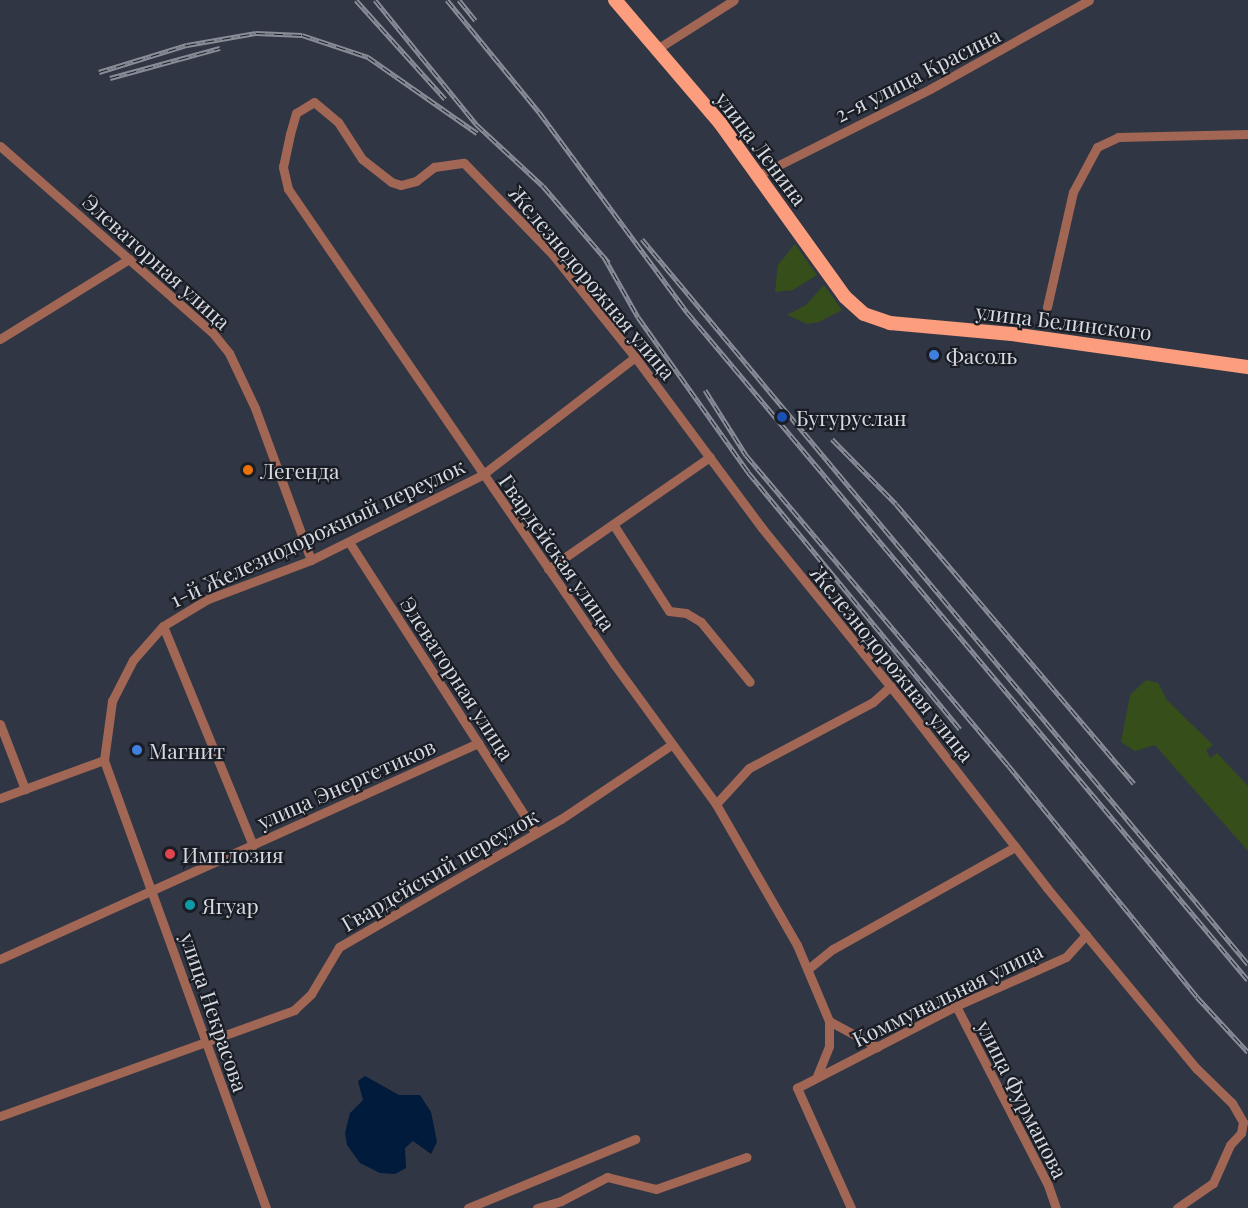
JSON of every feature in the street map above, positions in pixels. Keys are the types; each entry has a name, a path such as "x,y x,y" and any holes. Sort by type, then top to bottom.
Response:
{"main road":[{"name":"улица Ленина","path":"615,0 759,175 845,297 876,319"},
{"name":"улица Белинского","path":"876,319 1248,367"}],"street":[{"path":"657,49 734,0"},
{"name":"2-я улица Красина","path":"759,175 930,89 1089,0"},
{"name":"Гвардейская улица","path":"474,170 464,163 449,163 434,167 416,181 401,185 391,182 362,159 338,122 314,102 296,112 283,167 288,189 311,225 482,475 671,745 716,804 808,969 829,1021 829,1046 817,1076 796,1088 851,1208"},
{"path":"1047,307 1073,192 1089,155 1106,140 1118,136 1248,134"},
{"name":"Элеваторная улица","path":"0,146 212,332 229,353 255,408 311,560"},
{"name":"Железнодорожная улица","path":"474,170 553,255 635,357 762,528 891,686 1015,847 1197,1069 1239,1112 1243,1122 1241,1133 1230,1145 1213,1183 1177,1208"},
{"path":"0,339 129,259"},
{"name":"1-й Железнодорожный переулок","path":"104,760 112,701 133,660 163,626 208,599 311,560 482,475 635,357"},
{"path":"548,569 710,457"},
{"path":"613,524 669,611 686,613 701,622 750,682"},
{"name":"Элеваторная улица","path":"349,542 536,833"},
{"path":"163,626 252,845"},
{"path":"716,804 749,768 873,702 891,686"},
{"path":"0,724 25,789"},
{"name":"улица Энергетиков","path":"0,959 478,743"},
{"name":"Гвардейский переулок","path":"0,1116 206,1044 294,1010 311,994 339,947 536,833 671,745"},
{"path":"0,798 104,760"},
{"name":"улица Некрасова","path":"104,760 154,890 206,1044 266,1208"},
{"path":"808,969 833,949 1015,847"},
{"name":"Коммунальная улица","path":"817,1076 956,1006 1066,957 1086,935"},
{"name":"улица Фурманова","path":"956,1006 1048,1185 1056,1208"},
{"path":"829,1021 877,1047"},
{"path":"468,1208 635,1139"},
{"path":"537,1208 561,1201 607,1177 656,1189 747,1157"}],"green space":[{"path":"795,244 817,275 793,290 775,292 778,265"},
{"path":"824,285 842,310 819,322 807,324 787,315 806,305"},
{"path":"1146,680 1158,683 1167,700 1213,745 1206,750 1210,758 1217,753 1248,786 1248,851 1155,745 1135,751 1121,742 1130,695"}],"water":[{"path":"365,1076 399,1095 420,1095 431,1112 437,1142 431,1154 413,1141 405,1148 406,1168 395,1174 380,1173 360,1163 347,1145 345,1133 350,1113 363,1100 358,1081"}],"railway":[{"path":"356,0 445,99"},
{"path":"375,0 476,124 543,186 609,263"},
{"path":"447,0 539,112 687,312 1248,980"},
{"path":"459,0 475,20"},
{"path":"99,72 187,45 256,33 302,35 368,57 477,133"},
{"path":"110,78 220,48"},
{"path":"642,239 1248,964"},
{"path":"604,257 638,317 748,472 960,729"},
{"path":"705,390 746,455 1008,765 1197,997 1248,1052"},
{"path":"832,439 896,504 1134,784"}],"place":[{"name":"Фасоль","path":"934,355"},
{"name":"Бугуруслан","path":"782,417"},
{"name":"Легенда","path":"248,470"},
{"name":"Магнит","path":"137,750"},
{"name":"Имплозия","path":"170,854"},
{"name":"Ягуар","path":"190,905"}]}
